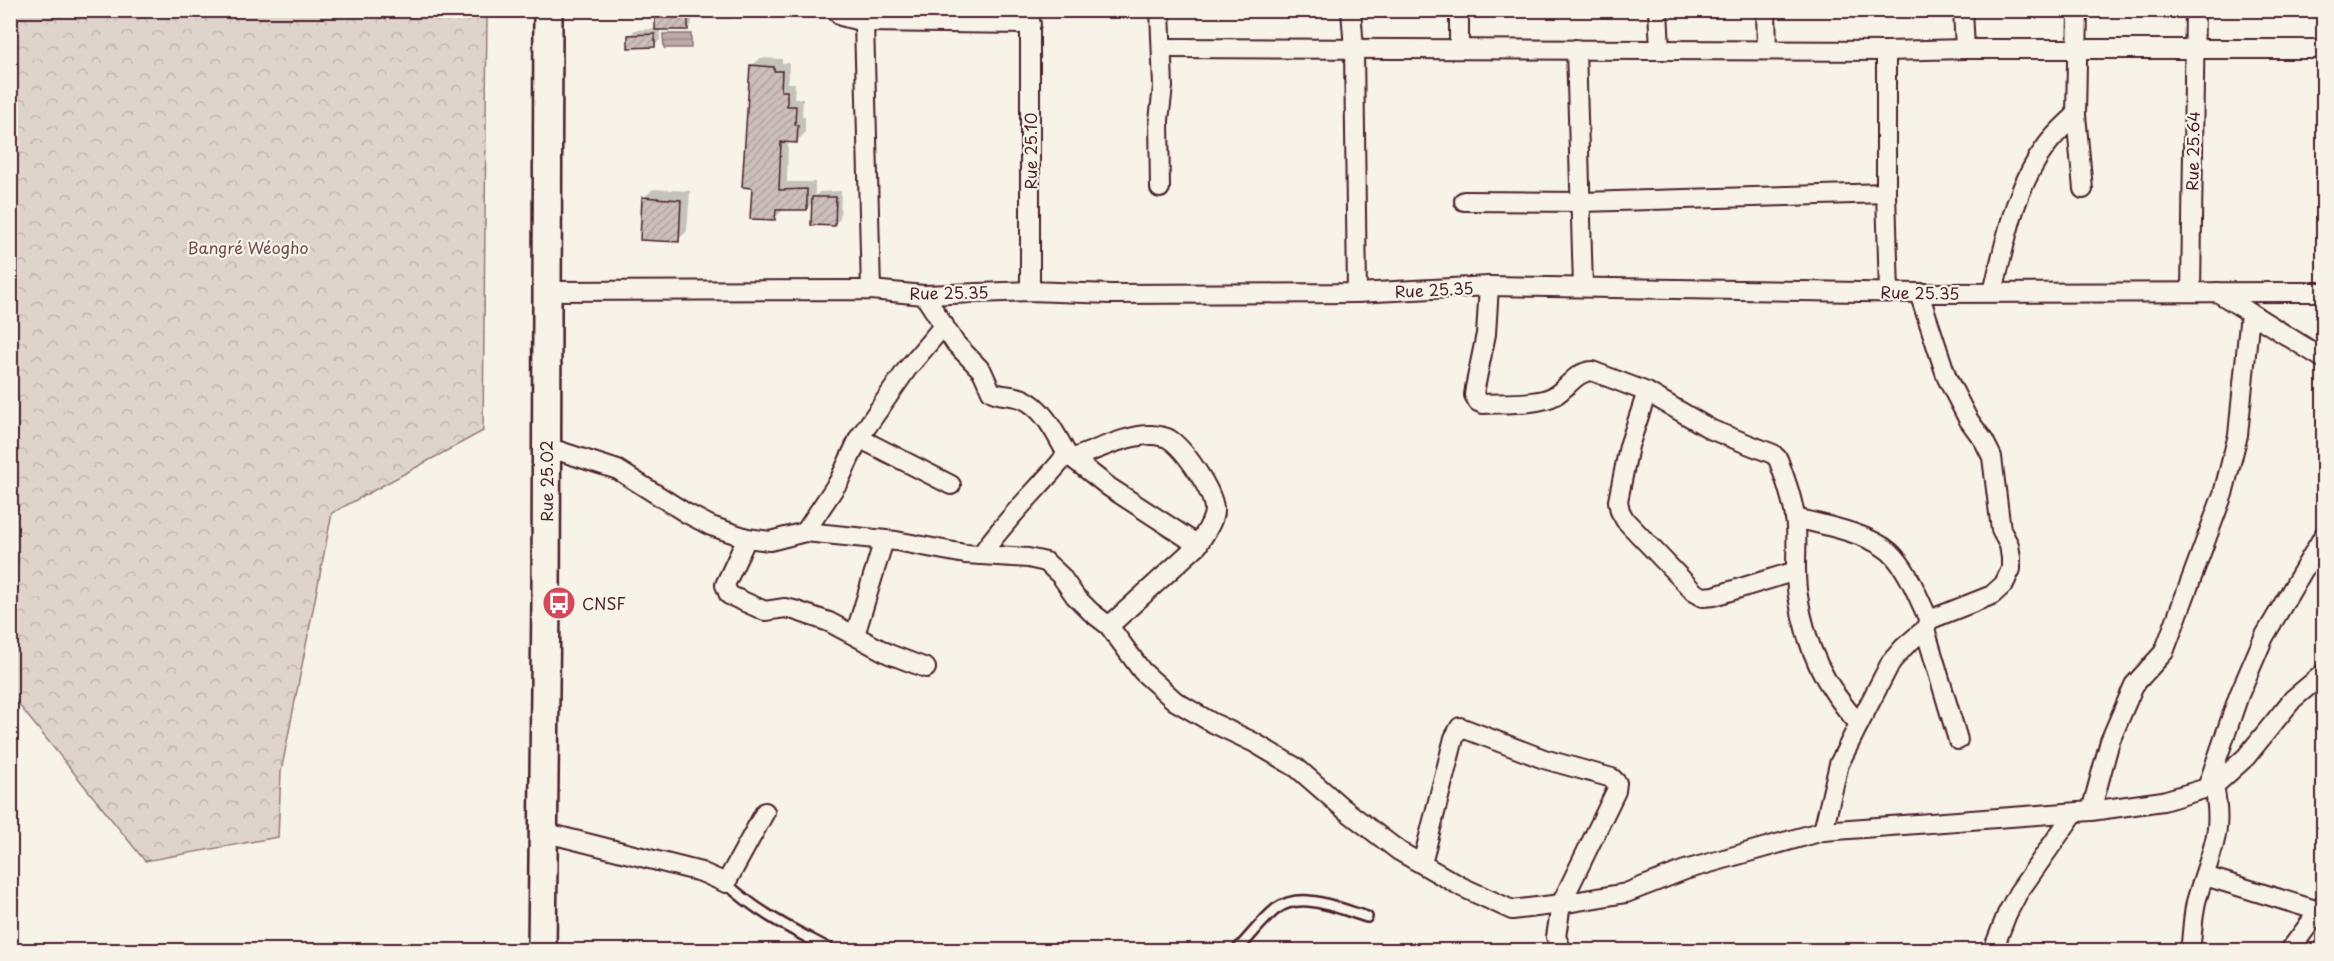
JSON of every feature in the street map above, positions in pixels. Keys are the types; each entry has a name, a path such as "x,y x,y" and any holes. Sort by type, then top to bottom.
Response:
{"main road":[{"name":"Rue 25.02","path":"542,951 548,10"}],"street":[{"path":"835,10 841,16 864,22 1030,17"},
{"path":"1160,10 1163,48 1163,87 1159,120 1160,188"},
{"path":"1351,10 1354,48 1357,293"},
{"path":"1459,10 1459,48"},
{"path":"1658,10 1660,49"},
{"path":"1766,10 1767,50"},
{"path":"1963,10 1965,49"},
{"path":"2078,10 2076,114 2083,189"},
{"name":"Rue 25.64","path":"2191,292 2195,10"},
{"name":"Rue 25.10","path":"1030,17 1030,291"},
{"path":"864,22 871,290"},
{"path":"1163,48 1886,51 2324,49"},
{"path":"1576,49 1583,287"},
{"path":"1886,51 1889,292"},
{"path":"1993,292 2015,202 2030,170 2048,143 2076,114"},
{"path":"1464,201 1582,202 1886,193"},
{"name":"Rue 25.35","path":"546,291 871,290 924,295 1030,291 1111,294 1357,293 1489,286 1919,293 2324,292"},
{"path":"1489,286 1486,334 1474,395 1478,402 1502,403 1552,397 1584,371 1593,371 1647,392 1712,430 1773,454 1778,459 1795,518 1796,571 1802,618 1821,673 1836,698 1859,724"},
{"path":"2217,292 2324,359"},
{"path":"1823,831 1839,764 1891,662 1927,625 1992,595 2004,584 2011,569 2009,545 2001,530 1992,457 1968,419 1947,378 1919,293"},
{"path":"924,295 956,344 982,371 991,391 1023,399 1033,405 1056,432 1070,456 1117,492 1198,545"},
{"path":"1993,951 2018,893 2083,812 2134,685 2164,652 2223,494 2238,435 2250,313"},
{"path":"805,532 839,481 859,438 907,369 944,325"},
{"path":"1647,392 1629,446 1620,488 1618,501 1625,520 1694,592 1703,597 1714,596 1796,571"},
{"path":"981,555 998,530 1070,456 1131,438 1152,435 1169,439 1186,456 1209,493 1214,509 1212,521 1198,545 1109,626"},
{"path":"859,438 951,485"},
{"path":"547,447 618,470 686,513 711,526 747,538 770,541 805,532 884,540 981,555 1028,558 1046,562 1061,576 1090,612 1109,626 1142,671 1175,701 1297,768 1399,851 1462,887 1512,910 1626,893 1685,870 1823,831 2083,812 2163,801 2211,787 2246,757 2294,699 2324,673"},
{"path":"1795,518 1853,534 1880,546 1890,553 1910,580 1927,625 1958,740"},
{"path":"2190,951 2197,897 2218,830 2219,809 2211,787 2239,695 2264,637 2324,535"},
{"path":"747,538 725,585 729,595 765,611 785,608 829,622 888,654 926,668"},
{"path":"855,635 884,540"},
{"path":"1422,864 1444,785 1454,738 1462,726 1544,759 1612,778 1617,783 1616,791 1561,904 1556,937 1562,951"},
{"path":"543,832 701,872 726,883 765,812"},
{"path":"2205,876 2320,915 2290,951"}],"lane":[{"path":"726,883 748,904 831,951"},
{"path":"1237,951 1276,909 1296,900 1321,904 1367,917"}],"green space":[{"name":"Bangré Wéogho","path":"10,11 487,11 483,431 332,513 281,772 278,837 145,861 11,695"}],"shaded area":[{"path":"663,34 691,34 691,48 664,48"}],"building":[{"path":"655,10 688,10 688,30 655,30"},
{"path":"655,34 655,47 628,48 628,35"},
{"path":"750,65 774,67 774,71 782,71 781,91 787,91 787,106 796,106 797,143 781,142 779,190 807,189 807,210 776,210 775,220 750,219 752,188 742,187"},
{"path":"642,197 681,200 679,242 640,240"},
{"path":"812,197 836,197 835,226 811,225"}],"place":[{"name":"CNSF","path":"559,603"}]}
